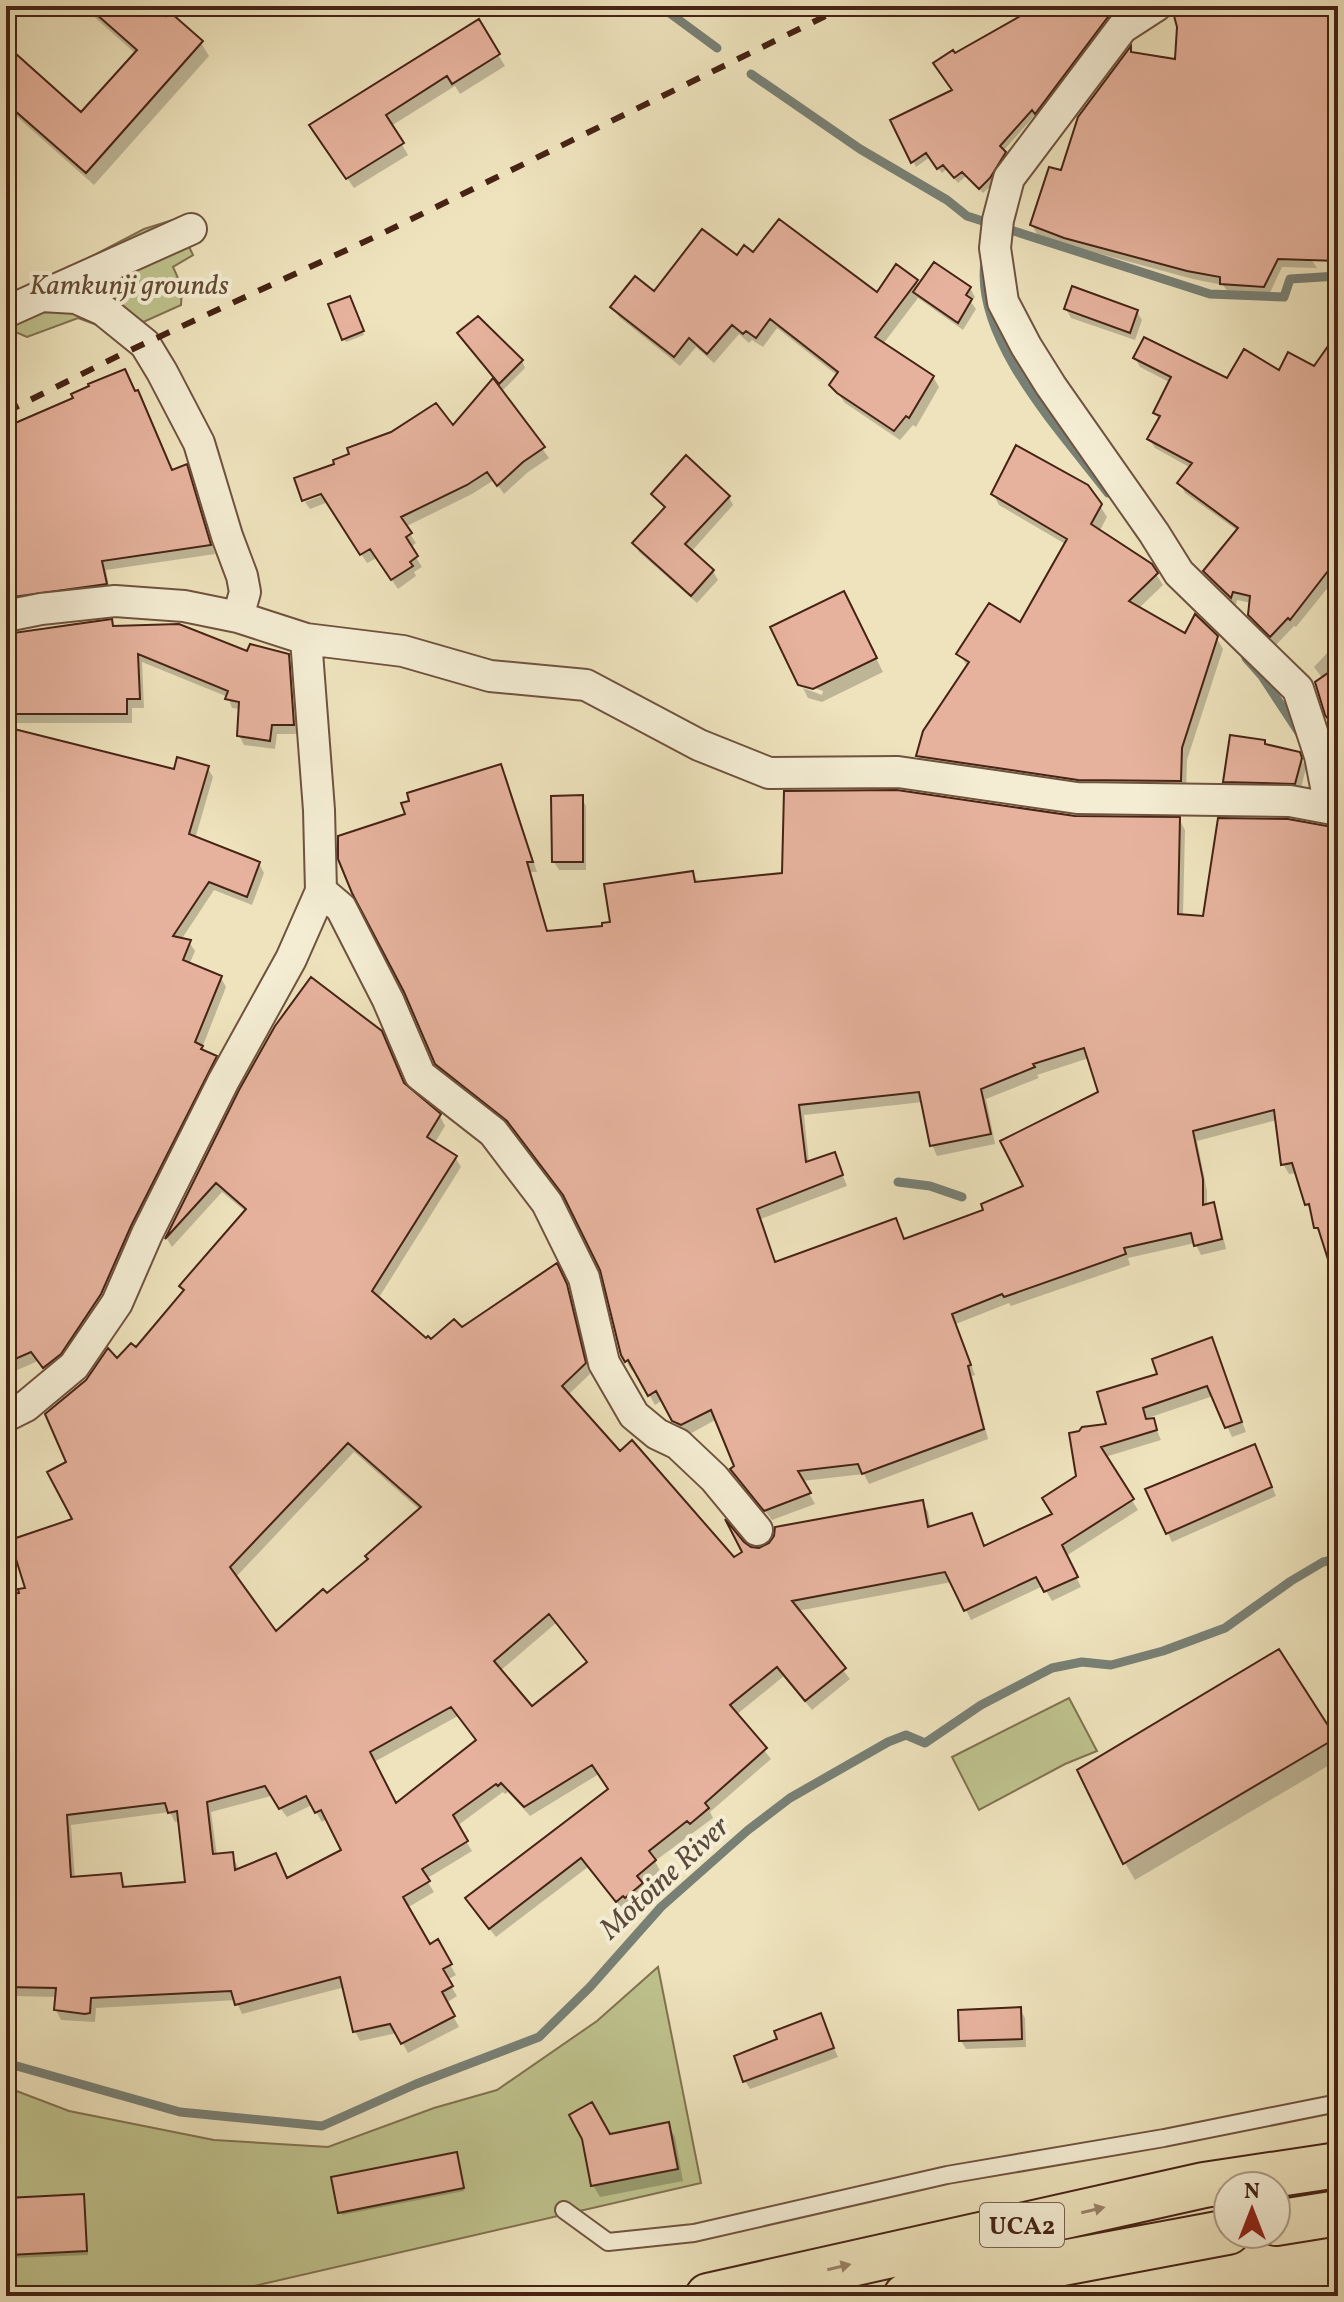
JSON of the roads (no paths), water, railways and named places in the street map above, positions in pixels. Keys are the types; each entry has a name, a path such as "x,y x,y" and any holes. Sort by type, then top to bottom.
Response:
{"highway":[{"name":"UCA2","path":"708,2296 1204,2185 1338,2165"},
{"path":"1292,2220 1338,2213"},
{"name":"UCA2","path":"906,2296 972,2280 1212,2235"}],"street":[{"path":"6,616 115,601 184,606 238,617 306,639 403,651 490,676 586,685 699,745 769,773 898,772 1077,798 1222,798 1290,801 1334,809 1298,689 1179,573 1026,346 1003,302 996,234 1009,178 1122,28 1156,6"},
{"path":"6,312 191,229"},
{"path":"41,296 76,298 103,310 145,344 199,443 245,587 238,617"},
{"path":"6,1416 26,1406 74,1366 117,1303 147,1234 223,1082 291,959 321,891 319,810 306,639"},
{"path":"321,891 341,908 388,1000 420,1075 493,1132 547,1203 584,1278 604,1363 634,1415 657,1434 678,1444 714,1478 757,1530"}],"lane":[{"path":"564,2210 608,2242 694,2233 947,2175 1164,2138 1338,2103"}],"waterway":[{"path":"660,6 717,48"},
{"path":"751,74 860,149 947,200 967,216 1210,294 1284,297 1290,279 1338,276"},
{"path":"985,262 985,292 993,323 1007,354 1047,415 1108,493"},
{"path":"1246,658 1262,676 1300,734"},
{"path":"898,1182 930,1186 962,1197"},
{"name":"Motoine River","path":"6,2063 180,2112 322,2126 416,2084 539,2037 590,1987 661,1907 748,1830 790,1798 888,1742 906,1735 925,1743 981,1705 1052,1668 1082,1662 1111,1665 1163,1651 1225,1628 1291,1581 1323,1562 1338,1559"}],"railway":[{"path":"6,412 122,354 379,235 846,6"}],"park label":[{"name":"Kamkunji grounds","path":"129,284"}]}
